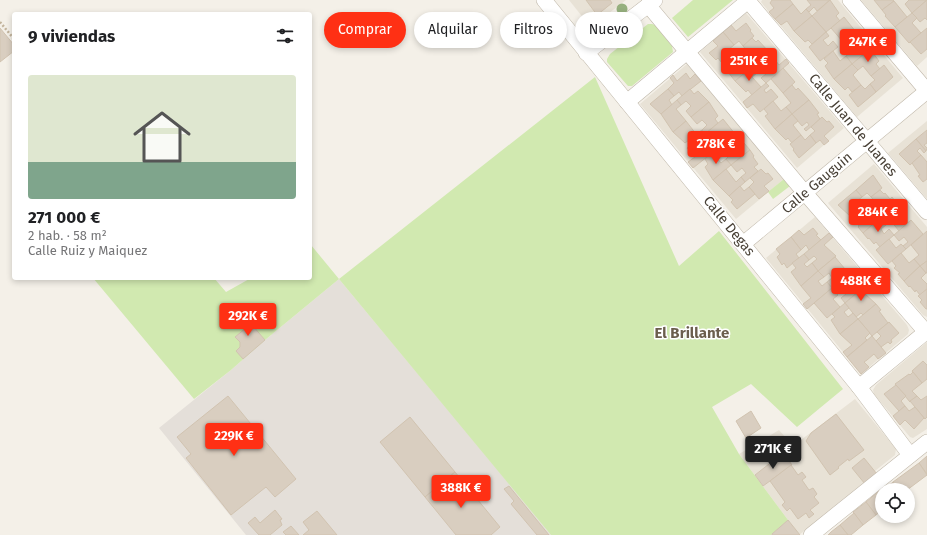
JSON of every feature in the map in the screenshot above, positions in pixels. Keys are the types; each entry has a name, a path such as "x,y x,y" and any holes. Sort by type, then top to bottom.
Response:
{"street":[{"name":"Calle Degas","path":"544,0 859,387 910,455"},
{"path":"850,0 927,91"},
{"path":"627,102 749,1"},
{"name":"Calle Juan de Juanes","path":"749,1 866,142 927,212"},
{"path":"586,53 651,3 688,52 805,193 926,331 859,387"},
{"name":"Calle Gauguin","path":"743,244 927,91"},
{"path":"811,535 927,442"}],"path":[{"path":"0,22 12,37"}],"shaded area":[{"path":"569,0 626,0 610,12 579,12"},
{"path":"762,0 838,0 903,78 857,117 769,12 761,2"},
{"path":"861,0 927,0 927,57 917,66"},
{"path":"746,13 844,128 797,168 700,52"},
{"path":"687,64 784,179 736,219 640,104"},
{"path":"927,121 927,199 888,153"},
{"path":"874,164 927,227 927,317 923,315 828,203"},
{"path":"815,217 907,325 909,330 908,334 861,374 766,258"},
{"path":"339,279 551,535 246,535 159,428 231,370"},
{"path":"927,342 927,429 913,438 910,437 874,394 873,390 876,385"},
{"path":"855,399 896,449 895,455 875,471 865,484 799,535 771,535 788,520 739,454 779,430 793,446"}],"green space":[{"path":"693,0 733,0 688,37 672,18"},
{"path":"648,24 655,25 672,46 673,52 632,86 628,86 607,62 607,59 610,54 618,48 643,48 643,28"},
{"path":"595,77 679,266 719,231 843,389 797,427 751,384 712,407 739,454 788,520 771,535 551,535 339,279"},
{"path":"784,179 790,186 773,199 768,192"},
{"path":"312,246 339,279 231,370 194,399 95,280 216,280 226,292 247,280 312,280"}],"building":[{"path":"586,0 610,0 612,3 601,12 595,12"},
{"path":"772,0 790,0 793,4 775,19 769,12 774,8 770,3"},
{"path":"807,0 830,0 817,11 814,7 809,12 806,9 811,5"},
{"path":"830,0 839,13 836,16 840,21 826,32 812,16"},
{"path":"874,0 893,0 894,1 882,10"},
{"path":"909,0 927,0 912,13 905,4"},
{"path":"927,0 927,20 925,18 920,22 912,13"},
{"path":"894,1 907,17 895,27 885,16 886,15 882,10"},
{"path":"793,4 801,14 806,9 812,16 794,31 787,21 781,25 775,19"},
{"path":"912,13 917,18 912,23 921,33 909,43 895,27"},
{"path":"812,16 826,32 812,44 808,40 805,42 794,31"},
{"path":"844,17 856,32 843,42 831,28"},
{"path":"746,23 754,36 743,46 739,41 734,45 723,32 731,25 736,31"},
{"path":"0,28 12,43 12,53 0,62"},
{"path":"927,28 927,49 921,54 910,42"},
{"path":"723,32 734,45 729,49 733,54 722,63 718,58 716,60 709,53 718,46 713,41"},
{"path":"826,32 829,36 823,40 828,46 833,41 838,47 820,61 809,47"},
{"path":"852,35 856,40 859,37 870,49 852,64 846,56 851,52 843,42"},
{"path":"752,38 756,42 758,40 769,52 752,67 746,60 751,56 743,46"},
{"path":"870,49 879,61 876,64 880,69 871,76 863,66 858,70 852,64"},
{"path":"833,51 840,61 846,56 852,64 834,79 825,66 828,63 824,59"},
{"path":"769,52 779,65 786,59 789,63 766,83 761,78 766,74 762,69 757,73 752,67"},
{"path":"733,54 741,64 746,60 752,67 735,81 725,68 727,66 724,62"},
{"path":"852,64 858,70 853,75 861,85 852,92 848,87 845,90 834,79"},
{"path":"884,65 893,77 876,92 870,84 875,80 871,76"},
{"path":"752,67 757,73 752,77 761,87 752,95 748,90 746,92 735,81"},
{"path":"783,68 795,82 783,93 771,79"},
{"path":"686,73 690,79 695,74 701,81 682,96 679,92 674,96 668,89 674,83 670,78 673,75 677,81"},
{"path":"766,83 769,86 764,90 766,93 771,89 778,97 760,112 753,104 747,108 743,102"},
{"path":"870,84 876,92 858,107 849,95 861,85 865,89"},
{"path":"792,85 796,90 798,88 809,100 792,114 786,107 791,103 783,93"},
{"path":"668,89 674,96 669,100 672,105 661,114 650,104"},
{"path":"690,89 694,94 698,91 709,102 691,117 686,111 691,106 686,101 681,105 677,100"},
{"path":"677,100 681,105 676,109 686,121 673,132 661,114"},
{"path":"809,100 819,113 817,114 820,119 806,131 804,129 809,125 807,122 802,126 792,114"},
{"path":"773,101 781,111 786,107 792,114 775,129 765,116 768,114 764,109"},
{"path":"709,102 718,116 715,119 718,123 705,134 702,130 707,125 702,120 697,124 691,117"},
{"path":"792,114 798,121 793,125 801,135 792,143 788,138 786,140 775,129"},
{"path":"822,117 827,122 829,121 834,127 824,136 829,141 824,145 820,140 816,143 810,135 815,131 811,127"},
{"path":"723,119 735,134 722,144 714,134 709,138 705,134"},
{"path":"686,121 696,134 702,130 705,134 692,144 689,140 685,143 673,132"},
{"path":"927,130 927,143 924,145 927,148 926,151 916,139"},
{"path":"705,134 709,138 704,143 712,153 693,168 688,162 695,157 687,148"},
{"path":"801,135 805,140 810,135 816,143 799,158 790,144"},
{"path":"730,138 734,142 738,139 742,145 744,143 750,150 731,165 726,159 731,154 726,149 721,153 717,148"},
{"path":"916,139 926,151 924,153 920,148 917,151 921,155 910,165 899,154"},
{"path":"717,148 721,153 716,157 721,163 726,159 731,165 713,180 705,167 708,164 705,159"},
{"path":"750,150 758,164 754,167 758,171 745,182 741,177 746,173 742,168 737,172 731,165"},
{"path":"921,155 927,162 927,179 923,182 918,176 920,175 912,163"},
{"path":"726,169 736,182 741,177 745,182 729,196 713,180"},
{"path":"761,169 766,174 768,173 773,179 764,186 769,191 759,199 749,187 754,182 750,178"},
{"path":"873,175 882,188 871,197 867,193 862,197 856,190"},
{"path":"740,186 744,191 749,187 755,194 737,209 731,202 733,200 729,196"},
{"path":"856,190 862,197 857,201 861,206 850,216 838,205"},
{"path":"880,190 890,199 892,197 897,204 880,218 874,212 880,207 871,197"},
{"path":"897,204 902,210 901,211 906,217 904,218 908,223 899,231 891,221 886,225 880,218"},
{"path":"861,206 869,216 874,212 880,218 863,233 858,227 859,226 852,214"},
{"path":"880,218 886,225 881,229 884,234 889,229 894,235 880,247 876,242 874,244 863,233"},
{"path":"911,220 923,234 906,249 903,246 908,242 904,237 899,241 894,235"},
{"path":"813,228 818,234 816,235 821,240 809,250 806,245 801,250 791,237 799,230 804,235"},
{"path":"927,231 927,261 920,266 914,259 919,255 911,245"},
{"path":"829,233 833,237 824,245 836,256 818,271 812,263 817,259 814,256 809,260 804,254"},
{"path":"791,237 801,250 796,254 799,258 787,268 784,263 782,265 777,257 780,254 776,249"},
{"path":"889,239 896,248 901,244 906,249 888,264 876,250"},
{"path":"901,253 909,263 914,259 920,266 904,281 898,274 900,273 894,268 896,266 892,261"},
{"path":"804,254 809,260 804,264 807,267 812,263 818,271 801,286 791,272 796,268 792,263"},
{"path":"835,257 845,269 841,273 844,277 832,288 827,282 832,278 829,273 824,277 818,271"},
{"path":"927,261 927,273 926,273 920,266"},
{"path":"920,266 926,273 921,278 927,284 927,289 920,295 916,290 915,292 910,286 909,287 904,281"},
{"path":"818,271 824,277 818,281 822,286 827,282 832,288 807,309 803,304 811,298 801,286"},
{"path":"850,273 862,288 845,303 841,298 846,294 837,283"},
{"path":"870,282 873,286 864,293 876,304 863,315 861,313 856,317 845,303"},
{"path":"832,288 838,295 833,299 840,307 827,318 814,303"},
{"path":"927,289 926,309 920,302 922,300 918,296"},
{"path":"845,303 849,308 844,312 848,317 853,313 858,319 840,334 831,320 835,317 832,314"},
{"path":"876,304 881,310 879,311 888,323 872,336 858,319"},
{"path":"240,311 265,340 243,359 236,351 240,347 240,342 235,337 246,328 235,315"},
{"path":"858,319 870,333 865,338 867,340 847,357 843,352 852,345 840,334"},
{"path":"889,322 899,333 891,340 892,342 890,344 888,342 881,347 876,341 881,336 877,332"},
{"path":"872,336 886,353 878,359 874,354 864,362 869,367 861,374 847,357"},
{"path":"923,361 927,365 927,379 922,383 912,371"},
{"path":"913,372 922,383 912,391 917,396 910,402 895,384"},
{"path":"896,385 906,396 901,401 905,406 899,411 884,394"},
{"path":"228,396 296,479 275,497 266,487 231,515 186,458 191,454 177,437"},
{"path":"917,396 921,400 927,396 927,417 925,419 910,401"},
{"path":"905,406 909,411 915,407 924,418 914,429 905,420 900,425 893,416"},
{"path":"751,411 761,428 746,438 736,421"},
{"path":"836,414 864,450 849,461 848,459 830,475 806,441 811,433"},
{"path":"410,417 455,472 425,497 380,442"},
{"path":"783,453 792,465 763,486 755,475"},
{"path":"927,456 927,474 919,463"},
{"path":"864,458 877,474 865,484 852,468"},
{"path":"919,463 927,475 915,484 893,482"},
{"path":"791,465 798,475 802,472 806,477 802,480 809,490 813,488 817,494 814,497 819,503 810,510 814,514 809,518 806,513 798,519 790,508 787,511 782,505 785,502 770,481"},
{"path":"455,472 500,527 491,535 456,535 425,497"},
{"path":"509,486 549,535 537,535 511,504 514,501 504,489"},
{"path":"875,494 875,514 866,502"},
{"path":"866,502 875,516 863,525 853,512"},
{"path":"275,510 282,519 280,520 282,525 270,535 259,535 248,523 255,517 260,523"},
{"path":"317,511 337,535 303,535 309,530 303,522"},
{"path":"854,513 863,525 851,535 848,535 840,525"},
{"path":"788,520 800,535 772,535 772,534"},
{"path":"840,525 848,535 828,535 831,532"},
{"path":"291,526 299,535 286,535 283,532"}],"district":[{"name":"El Brillante","path":"692,333"}]}
